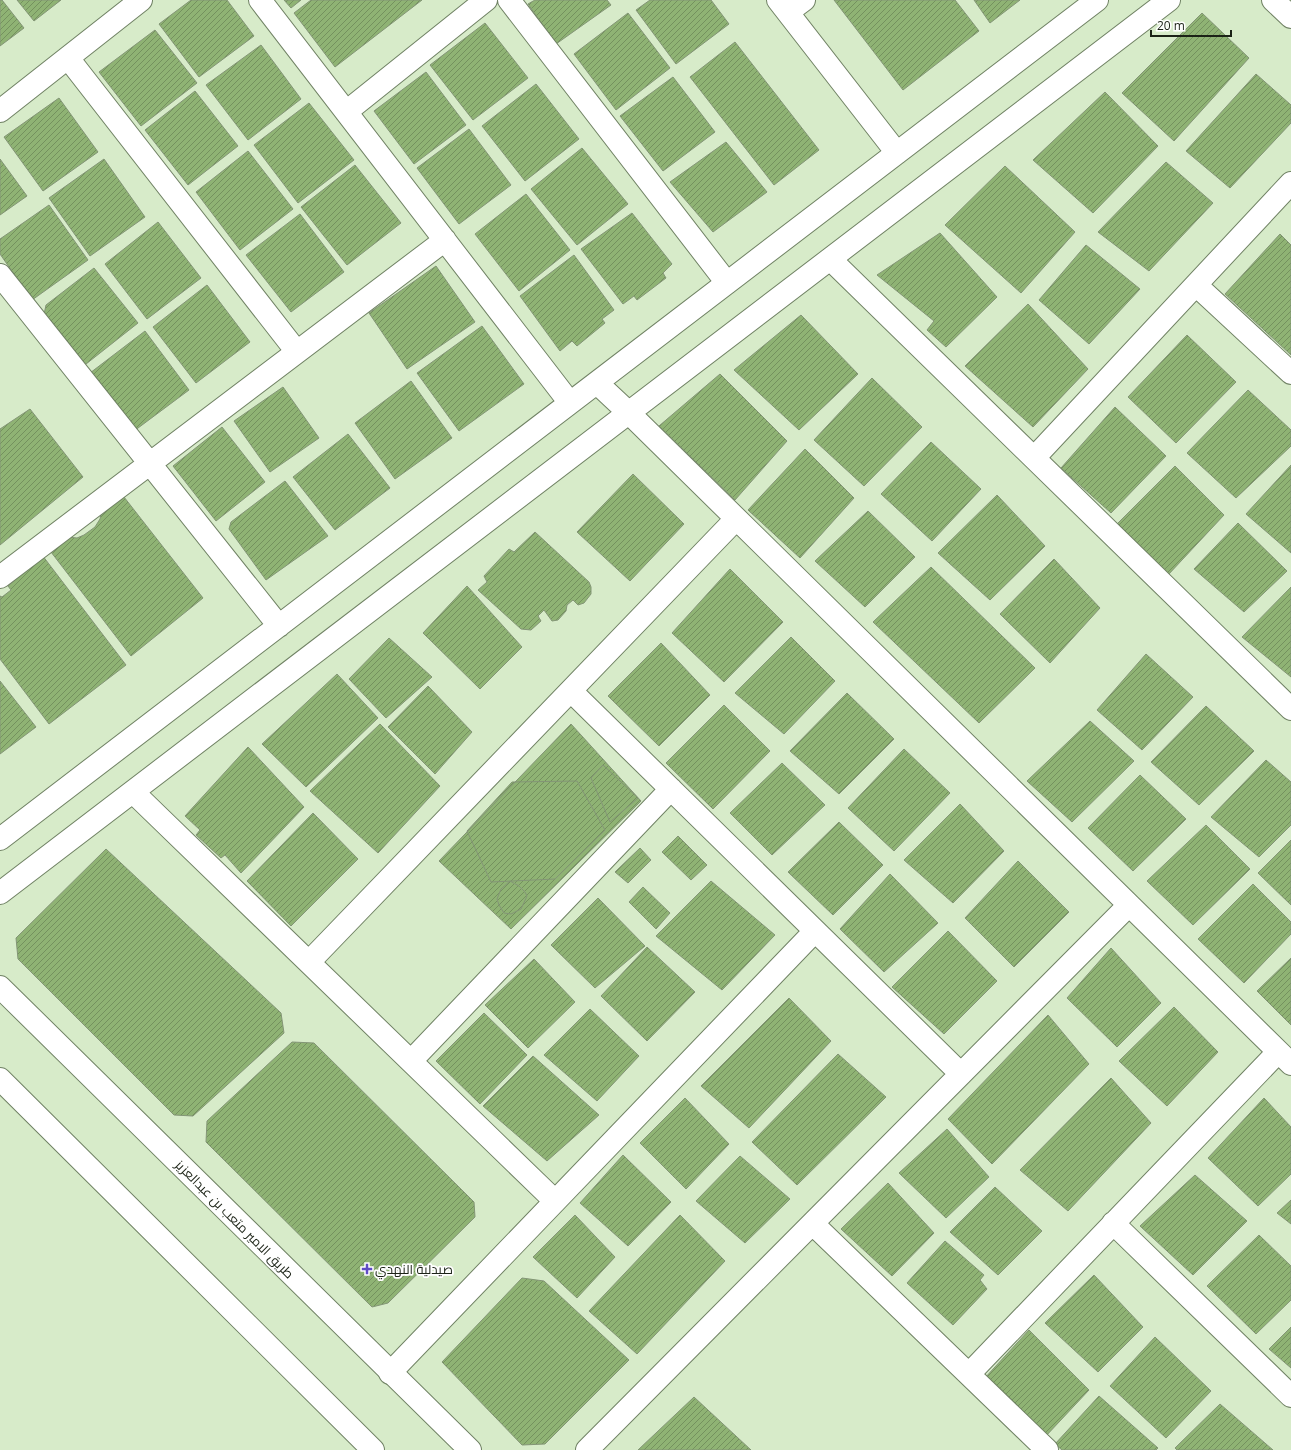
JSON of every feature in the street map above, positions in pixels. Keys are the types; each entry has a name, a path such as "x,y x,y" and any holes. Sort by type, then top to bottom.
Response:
{"street":[{"path":"0,111 141,0"},
{"path":"260,0 570,403"},
{"path":"346,112 486,0"},
{"path":"509,0 727,283"},
{"path":"0,839 1097,0"},
{"path":"0,893 1169,0"},
{"path":"1273,0 1291,17"},
{"path":"790,4 897,153"},
{"path":"68,58 297,352"},
{"path":"1034,458 1291,183"},
{"path":"0,577 445,240"},
{"path":"830,259 1291,709"},
{"path":"0,275 279,626"},
{"path":"1196,285 1291,373"},
{"path":"596,383 629,412 1285,1058 1113,1224 969,1374"},
{"path":"309,962 736,519"},
{"path":"571,690 961,1074"},
{"path":"411,1061 671,789"},
{"path":"133,792 555,1201"},
{"path":"587,1450 1129,905"},
{"path":"390,1373 815,931"},
{"name":"طريق الامير متعب بن عبدالعزيز","path":"0,986 390,1373 470,1450"},
{"path":"0,1079 373,1450"},
{"path":"813,1224 1047,1450"},
{"path":"1113,1224 1291,1396"}],"building":[{"path":"0,0 2,0 24,28 0,46"},
{"path":"17,0 61,0 34,21"},
{"path":"191,0 227,0 254,36 199,77 159,24"},
{"path":"284,0 301,0 291,8"},
{"path":"311,0 422,0 335,67 294,13"},
{"path":"535,0 607,0 611,5 556,44 528,4"},
{"path":"650,0 711,0 729,24 676,64 636,10"},
{"path":"834,0 955,0 979,31 903,90"},
{"path":"974,0 1020,0 990,23"},
{"path":"628,13 670,68 616,110 574,54"},
{"path":"1202,13 1249,58 1174,141 1122,93"},
{"path":"485,23 528,78 473,120 430,65"},
{"path":"155,30 197,83 141,126 99,72"},
{"path":"735,42 819,150 774,185 690,77"},
{"path":"261,45 301,99 248,140 206,85"},
{"path":"426,72 466,125 414,164 374,111"},
{"path":"1256,74 1291,105 1291,123 1230,188 1186,151"},
{"path":"673,77 715,132 663,171 620,116"},
{"path":"536,84 579,139 525,181 482,126"},
{"path":"195,91 238,146 188,185 145,130"},
{"path":"1105,92 1158,146 1093,213 1033,160"},
{"path":"59,98 98,152 43,191 4,137"},
{"path":"309,103 354,160 298,203 254,145"},
{"path":"469,129 511,185 459,224 417,168"},
{"path":"726,142 767,192 713,232 670,182"},
{"path":"582,148 628,204 577,245 531,189"},
{"path":"248,151 293,209 240,250 196,192"},
{"path":"0,159 27,196 0,215"},
{"path":"104,159 145,217 90,256 49,198"},
{"path":"1166,162 1213,203 1149,271 1098,232"},
{"path":"355,165 401,223 347,265 301,207"},
{"path":"1005,166 1075,232 1021,293 945,225"},
{"path":"526,194 570,250 519,291 475,234"},
{"path":"49,205 88,260 32,300 0,254 0,239"},
{"path":"632,213 672,264 663,273 666,278 637,300 634,296 623,304 581,249"},
{"path":"300,214 344,272 291,312 246,255"},
{"path":"158,222 201,278 147,319 105,264"},
{"path":"940,233 997,297 946,347 927,330 934,321 877,275"},
{"path":"1280,234 1291,245 1291,355 1225,294"},
{"path":"1086,245 1140,289 1089,344 1039,300"},
{"path":"574,255 614,310 602,319 605,323 577,346 572,341 560,351 520,296"},
{"path":"436,266 475,322 407,369 369,313"},
{"path":"94,268 138,323 81,368 43,319 46,305"},
{"path":"207,285 250,342 196,383 153,327"},
{"path":"1028,304 1088,369 1033,427 965,366"},
{"path":"801,315 858,374 799,430 734,370"},
{"path":"482,326 524,384 459,431 417,373"},
{"path":"145,331 189,390 134,431 90,373"},
{"path":"1187,335 1236,382 1176,443 1128,397"},
{"path":"720,374 787,441 735,500 659,426"},
{"path":"872,378 922,427 864,486 814,440"},
{"path":"411,381 452,438 395,479 355,423"},
{"path":"283,387 319,438 270,472 234,421"},
{"path":"1248,390 1291,430 1291,446 1236,498 1187,453"},
{"path":"1115,407 1166,456 1111,513 1061,468"},
{"path":"30,409 83,477 0,545 0,429"},
{"path":"222,427 265,482 216,521 173,466"},
{"path":"348,434 390,488 335,530 293,477"},
{"path":"931,442 981,489 932,541 881,494"},
{"path":"805,449 854,498 800,558 748,510"},
{"path":"1291,465 1291,553 1246,514"},
{"path":"1175,466 1224,515 1168,575 1117,524"},
{"path":"633,474 684,524 630,581 577,532"},
{"path":"285,481 328,536 266,580 229,529 231,522"},
{"path":"997,495 1045,546 990,600 938,553"},
{"path":"124,497 203,598 131,656 51,552 68,537 77,538 95,527 101,514"},
{"path":"868,511 915,557 865,607 815,561"},
{"path":"1238,523 1287,571 1244,612 1194,569"},
{"path":"535,532 589,582 591,594 584,603 578,605 573,600 567,605 566,611 558,620 552,621 544,610 538,616 541,621 531,630 521,629 478,590 487,582 484,576 509,549 514,552"},
{"path":"39,551 126,665 49,724 0,659 0,596 2,597 11,590 8,586 15,580 10,573"},
{"path":"1054,559 1100,608 1050,663 1000,614"},
{"path":"931,567 1035,668 979,723 873,622"},
{"path":"730,569 783,622 724,682 672,633"},
{"path":"467,586 522,647 480,689 423,633"},
{"path":"1291,587 1291,677 1242,637"},
{"path":"791,637 835,681 784,734 735,693"},
{"path":"389,638 432,677 386,718 349,679"},
{"path":"661,643 710,695 659,746 608,696"},
{"path":"1146,654 1193,697 1142,750 1097,710"},
{"path":"337,674 378,718 306,787 262,744"},
{"path":"0,681 36,727 0,754"},
{"path":"428,686 472,732 435,774 388,727"},
{"path":"847,693 894,739 839,794 790,751"},
{"path":"724,705 770,751 713,809 666,763"},
{"path":"1206,706 1254,751 1199,805 1151,762"},
{"path":"1090,721 1134,761 1072,822 1027,781"},
{"path":"380,724 440,786 378,853 310,791"},
{"path":"571,724 641,801 511,929 439,861"},
{"path":"248,747 304,807 241,873 225,855 221,858 196,835 200,830 185,816"},
{"path":"904,749 950,793 894,851 848,808"},
{"path":"1266,760 1291,782 1291,825 1259,857 1211,817"},
{"path":"782,763 825,805 772,855 730,813"},
{"path":"603,765 638,798 610,822 591,778"},
{"path":"1140,775 1186,819 1133,871 1088,828"},
{"path":"577,781 605,830 555,879 491,882 467,831 512,782"},
{"path":"960,804 1004,851 953,903 904,860"},
{"path":"313,813 358,859 291,926 247,881"},
{"path":"839,822 883,865 833,915 788,872"},
{"path":"1206,825 1250,869 1193,925 1147,881"},
{"path":"678,836 707,865 691,880 662,852"},
{"path":"1291,840 1291,905 1258,873"},
{"path":"640,848 651,860 628,883 615,872"},
{"path":"106,849 281,1013 284,1033 193,1116 174,1115 18,959 16,938"},
{"path":"1018,861 1069,912 1014,967 965,918"},
{"path":"890,874 938,923 884,972 840,929"},
{"path":"510,881 519,886 527,896 521,909 511,914 504,913 497,899 501,889"},
{"path":"711,881 775,935 722,990 656,936"},
{"path":"1253,884 1291,922 1291,934 1244,983 1198,939"},
{"path":"643,887 670,913 656,929 629,902"},
{"path":"598,898 645,946 595,988 551,945"},
{"path":"948,931 997,981 944,1034 892,987"},
{"path":"647,947 695,992 647,1041 601,996"},
{"path":"1111,948 1161,1003 1117,1047 1067,998"},
{"path":"1291,958 1291,1025 1257,991"},
{"path":"534,959 575,1002 528,1048 485,1005"},
{"path":"789,998 831,1041 749,1128 701,1086"},
{"path":"1174,1007 1218,1052 1167,1106 1119,1061"},
{"path":"590,1009 639,1056 597,1101 544,1055"},
{"path":"484,1013 527,1055 480,1104 436,1061"},
{"path":"1048,1015 1089,1064 992,1164 948,1119"},
{"path":"292,1042 314,1043 474,1202 475,1217 388,1303 372,1307 206,1142 207,1121"},
{"path":"838,1054 886,1097 797,1185 752,1142"},
{"path":"533,1056 599,1115 547,1161 483,1106"},
{"path":"1111,1078 1151,1123 1068,1211 1020,1170"},
{"path":"685,1098 729,1144 686,1189 640,1143"},
{"path":"1264,1098 1291,1127 1291,1174 1258,1206 1208,1158"},
{"path":"947,1129 989,1177 946,1218 899,1173"},
{"path":"623,1155 671,1202 628,1246 580,1203"},
{"path":"740,1156 790,1199 745,1243 696,1201"},
{"path":"1195,1175 1247,1221 1193,1275 1140,1226"},
{"path":"888,1183 934,1233 892,1276 841,1229"},
{"path":"995,1187 1042,1231 998,1275 950,1232"},
{"path":"1291,1200 1291,1224 1277,1213"},
{"path":"575,1215 615,1257 577,1298 533,1257"},
{"path":"680,1215 725,1261 637,1354 589,1311"},
{"path":"1259,1235 1291,1266 1291,1300 1256,1334 1207,1286"},
{"path":"945,1241 984,1275 980,1280 987,1289 953,1325 907,1283"},
{"path":"1094,1275 1143,1327 1098,1372 1045,1323"},
{"path":"522,1278 544,1281 629,1360 545,1444 522,1445 442,1362"},
{"path":"1291,1327 1291,1368 1269,1349"},
{"path":"1029,1330 1089,1390 1045,1437 983,1380"},
{"path":"1155,1337 1211,1391 1166,1438 1110,1386"},
{"path":"1099,1396 1158,1448 1156,1450 1062,1450 1055,1444"},
{"path":"694,1397 751,1450 638,1450"},
{"path":"1220,1404 1273,1450 1177,1450 1175,1448"}],"place":[{"name":"صيدلية النهدي","path":"367,1269"}]}
